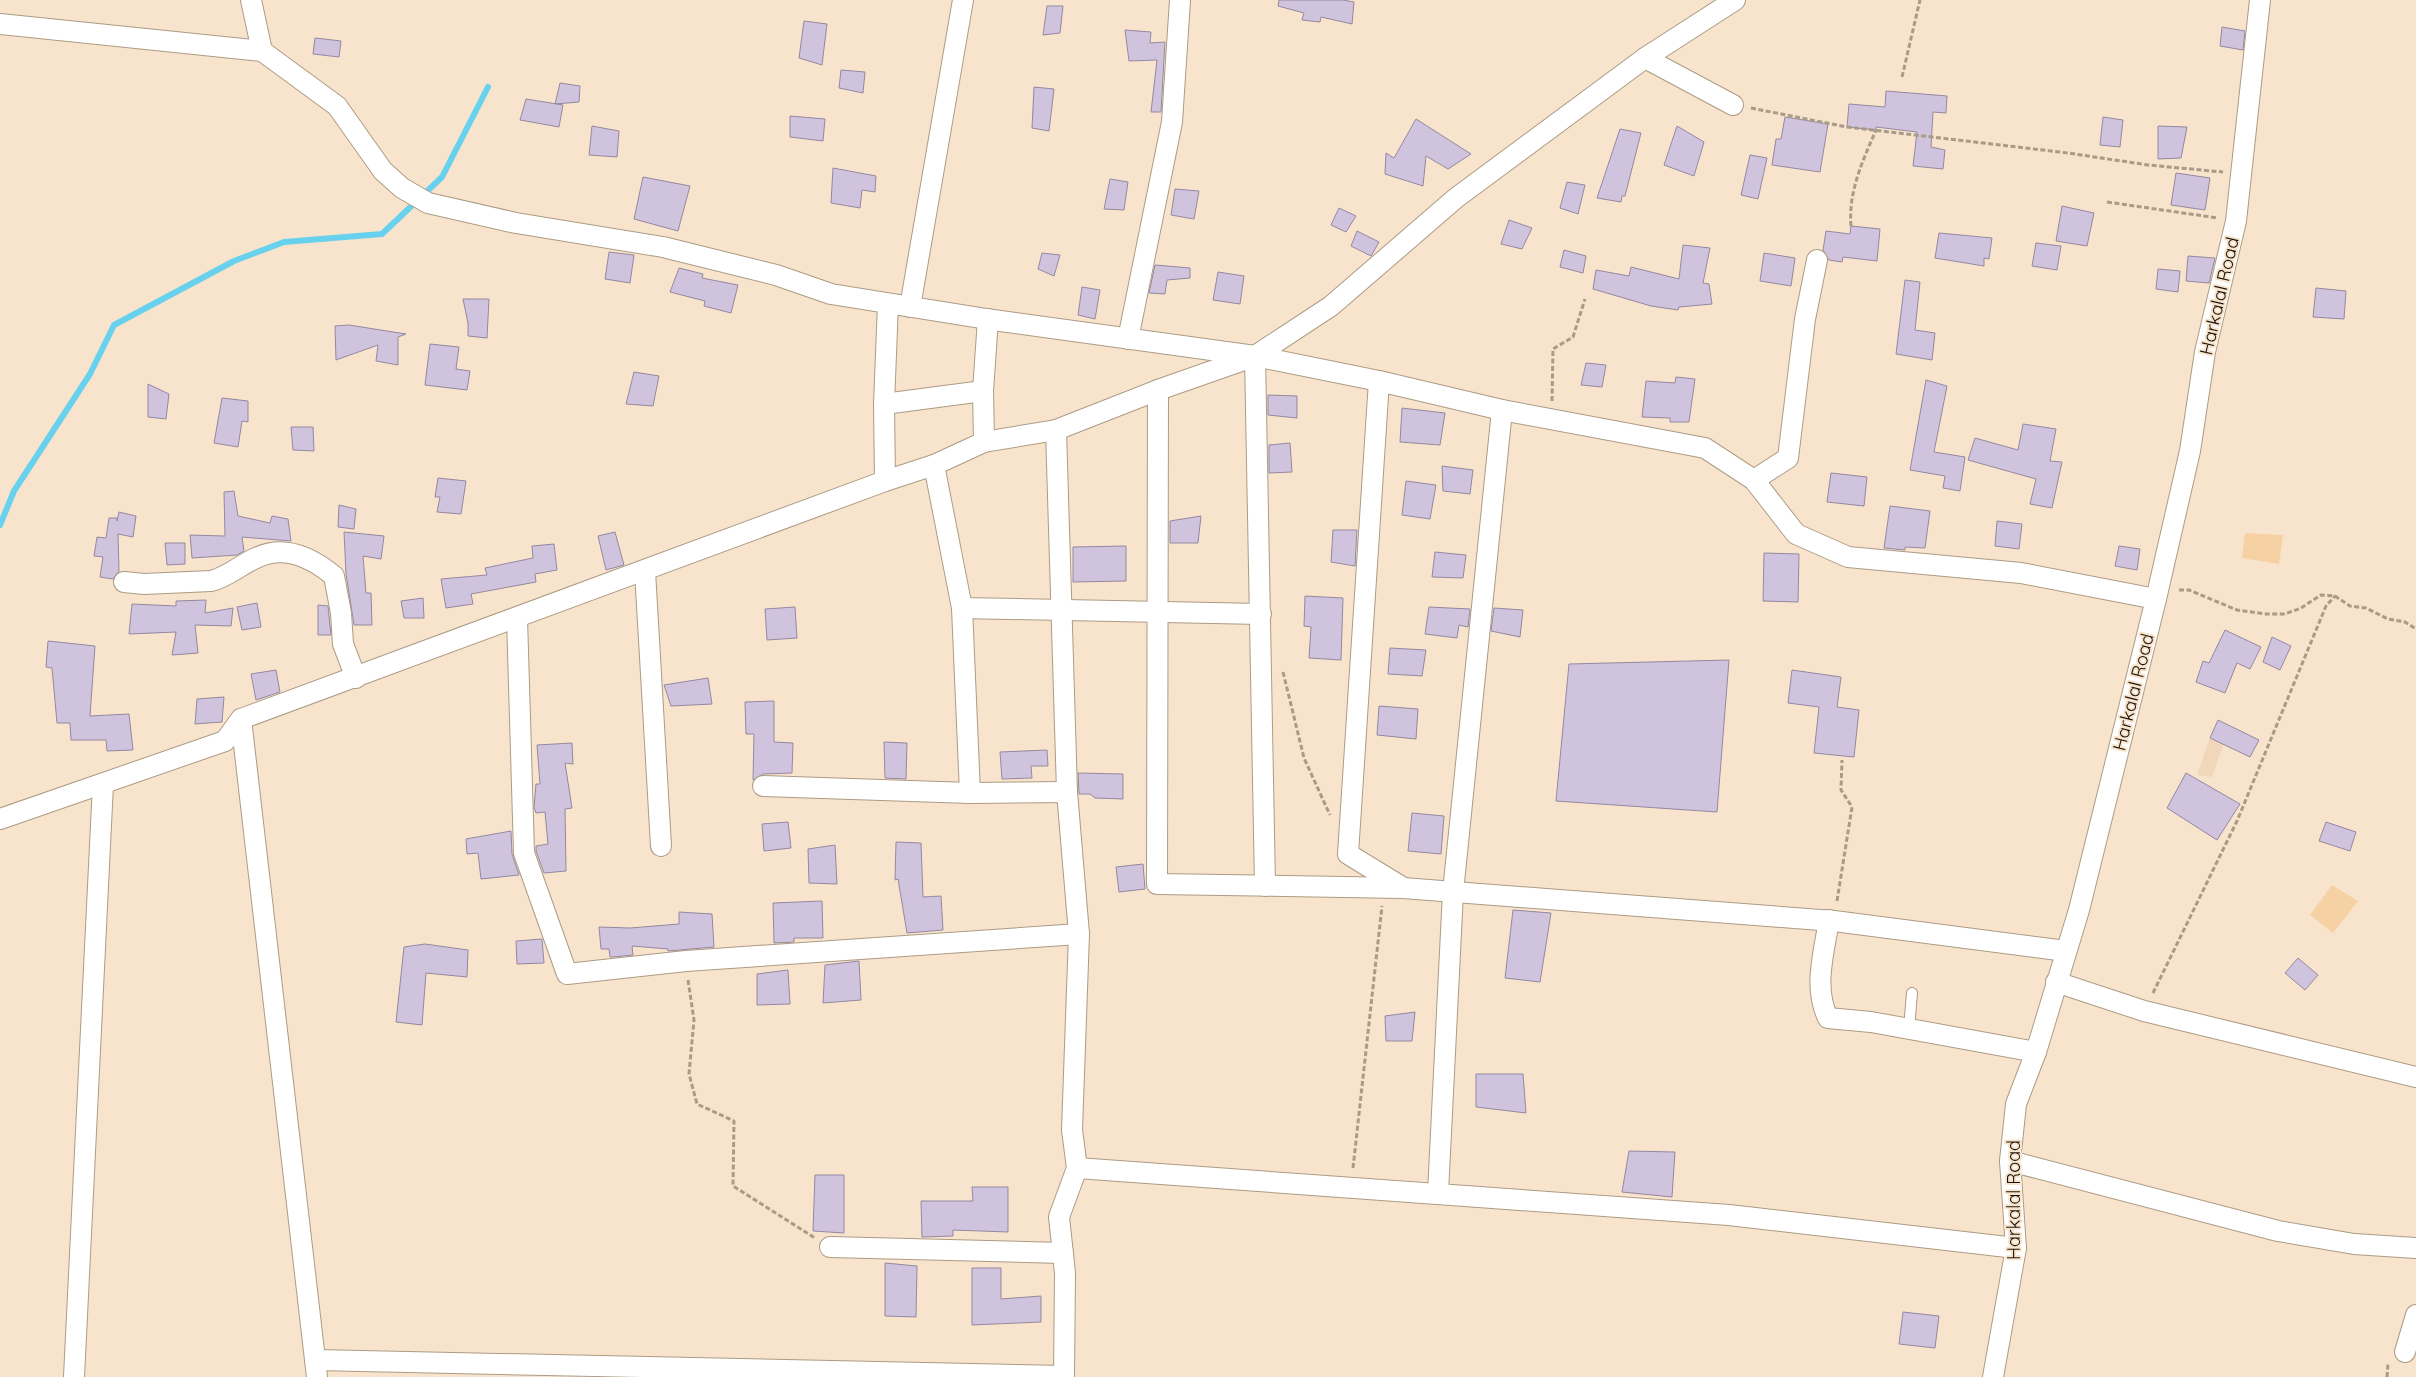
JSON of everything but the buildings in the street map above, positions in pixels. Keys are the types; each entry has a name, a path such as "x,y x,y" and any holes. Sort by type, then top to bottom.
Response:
{"street":[{"path":"251,0 262,51"},
{"path":"910,308 963,0"},
{"path":"1128,339 1172,122 1180,0"},
{"path":"0,819 225,741 241,720 885,481 934,465 984,442 1056,430 1158,390 1255,356 1331,306 1456,198 1645,58 1735,0"},
{"name":"Harkalal Road","path":"1993,1377 2016,1248 2010,1161 2016,1104 2036,1052 2079,910 2156,599 2190,452 2205,352 2236,221 2260,0"},
{"path":"0,24 262,51 337,106 383,171 402,188 428,203 516,223 663,247 776,275 831,294 910,308 1255,356 1379,381 1502,410 1705,448 1754,480 1796,534 1848,557 2021,573 2156,599"},
{"path":"1645,58 1733,105"},
{"path":"1754,480 1788,458 1805,319 1817,260"},
{"path":"885,481 884,404 888,304"},
{"path":"984,442 983,391 988,319"},
{"path":"1255,356 1266,886"},
{"path":"1379,381 1348,854 1394,888"},
{"path":"1158,390 1157,884 1394,888 1454,892 1832,920 2066,951"},
{"path":"884,404 983,391"},
{"path":"1438,1193 1454,892 1502,410"},
{"path":"241,720 316,1368 1064,1377 1065,1273 1059,1217 1077,1168 1072,1130 1078,934 1067,792 1056,430"},
{"path":"934,465 962,608 970,793"},
{"path":"124,582 144,584 211,581 221,579 256,558 272,552 306,556 334,576 341,613 343,644 356,678"},
{"path":"645,571 661,846"},
{"path":"962,608 1261,614"},
{"path":"517,618 524,853 567,974 686,961 1078,934"},
{"path":"74,1377 103,784"},
{"path":"764,786 970,793 1067,792"},
{"path":"1832,920 1819,980 1822,1006 1828,1018 1909,1029 2036,1052"},
{"path":"2056,982 2144,1012 2416,1077"},
{"path":"2010,1161 2278,1231 2354,1244 2416,1248"},
{"path":"1077,1168 1350,1186 1729,1215 2016,1248"},
{"path":"830,1247 1063,1253"},
{"path":"2406,1352 2416,1315"}],"lane":[{"path":"1909,1029 1912,993"}],"path":[{"path":"1902,77 1920,0"},
{"path":"1733,105 1774,111 1847,127 1934,139 2068,153 2148,165 2240,174"},
{"path":"1851,226 1850,210 1860,169 1876,130"},
{"path":"2107,202 2236,221"},
{"path":"1552,419 1553,349 1573,337 1585,299"},
{"path":"2156,599 2170,590 2189,590 2237,610 2285,614 2301,608 2321,595 2335,596 2350,606 2366,608 2388,619 2405,622 2416,630"},
{"path":"2144,1012 2236,821 2326,606 2335,596"},
{"path":"1281,664 1304,758 1332,819"},
{"path":"1832,920 1852,807 1841,790 1842,760"},
{"path":"1350,1186 1394,888"},
{"path":"686,961 694,1020 689,1074 697,1104 734,1121 733,1186 830,1247"}],"shaded area":[{"path":"2245,533 2283,535 2279,564 2242,558"},
{"path":"2210,738 2223,745 2212,777 2197,775"},
{"path":"2332,885 2358,901 2333,933 2310,915"}],"waterway":[{"path":"0,525 14,491 90,374 114,325 234,261 284,242 382,234 442,177 488,87"}]}
